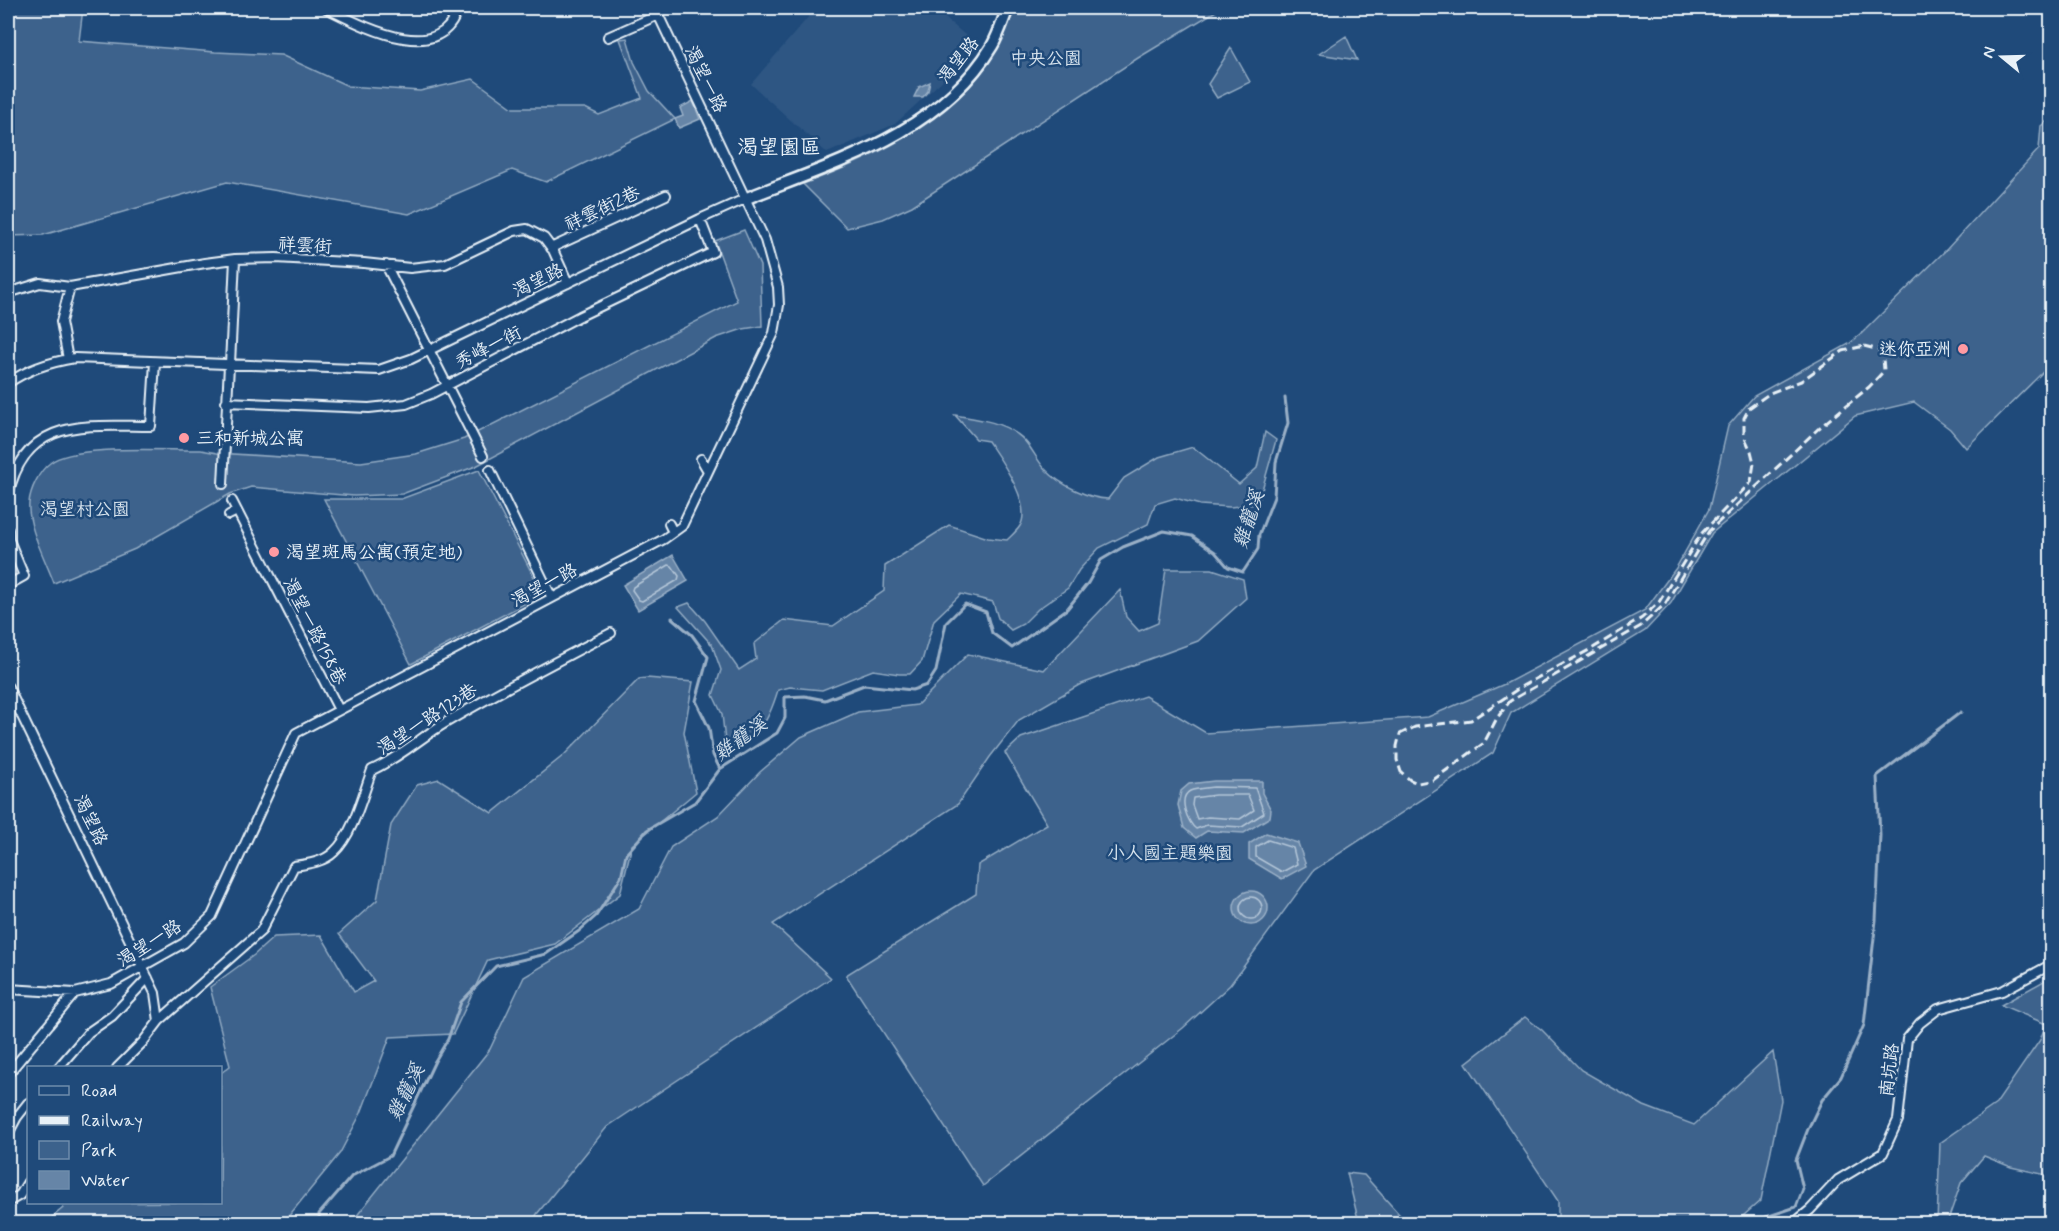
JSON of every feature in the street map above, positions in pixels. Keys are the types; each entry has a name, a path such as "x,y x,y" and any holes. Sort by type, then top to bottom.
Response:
{"street":[{"path":"326,8 392,37 411,39 439,34 455,18 458,8"},
{"name":"渴望路","path":"8,383 20,374 51,362 68,359 94,358 379,370 411,359 700,219 882,142 914,125 937,108 969,76 992,45 1008,8"},
{"path":"608,37 656,11"},
{"name":"渴望一路","path":"8,989 75,993 111,984 184,943 212,916 290,733 339,710 552,598 682,526 734,409 774,333 779,305 778,287 765,240 656,11"},
{"name":"祥雲街2巷","path":"551,248 666,195"},
{"name":"秀峰一街","path":"226,402 369,408 406,404 447,386 580,316 713,252 700,219"},
{"name":"祥雲街","path":"8,294 40,283 70,287 236,259 276,258 410,268 445,264 514,231 527,229 544,237 568,284"},
{"path":"223,484 236,259"},
{"path":"386,265 483,456"},
{"path":"68,359 61,322 70,287"},
{"path":"8,496 11,478 28,451 49,434 71,427 151,426 155,362"},
{"path":"701,459 708,471"},
{"path":"490,470 552,598"},
{"name":"渴望一路158巷","path":"232,501 339,710"},
{"path":"229,515 237,511"},
{"path":"669,524 673,532"},
{"path":"8,530 9,540 24,576 8,585"},
{"name":"渴望一路123巷","path":"119,1066 143,1042 159,1021 261,931 294,866 314,863 333,854 345,840 372,770 392,761 432,730 497,692 611,633"},
{"name":"渴望路","path":"8,687 155,993 159,1021"},
{"name":"南坑路","path":"1793,1224 1810,1210 1838,1180 1883,1153 1898,1120 1907,1039 1920,1023 1938,1009 2002,991 2052,964"},
{"path":"60,1066 89,1032 112,1016 148,978"},
{"path":"8,1074 75,993"},
{"path":"8,1134 27,1104"},
{"path":"8,1202 20,1195 27,1184"}],"shaded area":[{"path":"816,8 933,8 971,40 956,68 895,124 827,153 751,84"}],"green space":[{"path":"8,8 83,8 79,41 281,55 348,86 420,91 473,79 513,108 585,108 599,115 642,98 620,39 627,38 634,62 649,91 675,119 546,182 512,170 409,214 227,182 43,235 8,236"},
{"name":"中央公園","path":"1014,8 1221,8 1138,58 912,206 883,219 847,228 803,184 854,163 906,137 952,103 972,84 989,62"},
{"path":"1346,36 1357,60 1319,54"},
{"path":"1231,48 1250,82 1217,98 1208,84"},
{"name":"小人國主題樂園","path":"2051,118 2051,364 1966,448 1950,429 1914,402 1855,416 1712,533 1671,603 1645,631 1511,713 1493,753 1314,870 1230,985 1183,1028 983,1186 846,975 976,894 978,865 1047,824 1005,753 1021,738 1145,696 1206,733 1428,717 1507,683 1645,610 1676,568 1709,509 1728,426 1754,396 1849,344 1860,335 1947,249 2039,149 2041,126"},
{"name":"渴望村公園","path":"744,230 760,266 762,326 743,329 716,338 476,466 402,494 354,496 251,487 230,494 135,549 54,583 34,533 29,512 33,487 42,471 50,463 79,453 145,450 201,450 361,462 416,454 464,439 737,301 715,241"},
{"path":"955,415 1003,426 1022,438 1042,466 1058,480 1083,494 1108,499 1124,478 1159,457 1193,447 1239,484 1257,468 1265,432 1276,440 1258,504 1230,507 1200,505 1175,498 1155,504 1148,524 1099,548 1079,570 1068,588 1038,609 1023,624 1011,630 998,618 993,602 961,594 934,620 922,661 910,674 873,670 822,690 790,687 778,690 761,728 747,739 726,750 722,714 713,695 721,670 712,645 678,607 689,603 705,621 739,670 756,659 754,644 784,620 833,626 884,591 885,566 949,525 988,538 1007,540 1019,528 1023,517 1019,494 988,441 976,439"},
{"path":"479,470 541,591 539,596 411,664 324,499 401,499"},
{"path":"1166,569 1212,569 1243,579 1246,598 1198,641 1079,685 1019,720 958,804 773,924 831,978 607,1127 532,1223 351,1223 490,1049 524,977 639,909 671,847 718,816 760,772 801,737 858,712 917,705 968,654 1044,670 1120,590 1126,617 1139,631 1158,623"},
{"path":"639,679 693,682 684,732 696,792 632,845 620,894 555,944 488,960 453,1034 390,1037 361,1113 340,1153 283,1223 45,1223 63,1208 64,1204 222,1204 222,1072 230,1066 210,987 254,955 274,937 321,935 354,992 374,981 339,934 377,900 391,825 417,785 439,779 492,813 564,755"},
{"path":"2051,977 2051,1176 2011,1167 1984,1156 1961,1183 1947,1223 1937,1223 1940,1143 1996,1104 2040,1040 2046,1024 2001,1005"},
{"path":"1525,1017 1542,1030 1581,1070 1644,1106 1694,1125 1773,1052 1781,1100 1761,1200 1735,1223 1558,1223 1558,1201 1466,1063"},
{"path":"1347,1173 1364,1175 1407,1223 1359,1223"}],"water":[{"path":"930,82 928,91 923,97 914,97 919,87"},
{"path":"693,101 700,119 679,128 675,119 683,116 680,108"},
{"path":"673,555 688,581 638,610 623,585"},
{"path":"1214,781 1262,781 1262,793 1271,810 1270,817 1244,833 1207,831 1196,838 1184,828 1178,805 1181,791 1189,784"},
{"path":"1266,833 1298,843 1306,866 1282,879 1249,859 1249,844"},
{"path":"1251,891 1263,896 1268,908 1263,920 1251,925 1239,920 1234,908 1239,896"}],"waterway":[{"name":"雞籠溪","path":"320,1224 319,1214 352,1176 390,1156 435,1061 448,1039 461,1002 496,966 546,954 596,916 621,877 626,854 647,830 695,802 720,769 777,733 785,718 785,697 805,696 825,700 864,685 912,690 927,685 936,671 946,623 965,604 986,612 992,633 1012,648 1067,609 1088,583 1101,560 1123,547 1164,531 1192,536 1215,552 1228,567 1243,572 1258,549 1259,535 1274,497 1276,462 1288,423 1285,398"},
{"path":"672,618 692,635 708,657 696,701 709,728 713,755 720,769"},
{"path":"1760,1224 1766,1217 1796,1207 1803,1189 1796,1160 1822,1100 1841,1077 1864,1025 1876,920 1880,835 1877,776 1961,712"}],"railway":[{"path":"1864,346 1879,350 1883,358 1882,373 1869,387 1819,428 1709,531 1665,604 1641,626 1510,701 1497,718 1484,743 1433,780 1418,783 1410,780 1401,772 1397,760 1400,734 1415,727 1471,720 1524,685 1593,648 1642,618 1659,602 1701,534 1751,482 1754,463 1744,436 1744,418 1749,408 1770,393 1801,381 1843,351 1864,346"}],"place":[{"name":"迷你亞洲","path":"1963,349"},
{"name":"三和新城公寓","path":"184,438"},
{"name":"渴望斑馬公寓(預定地)","path":"274,552"}],"district":[{"name":"渴望園區","path":"779,147"}]}
